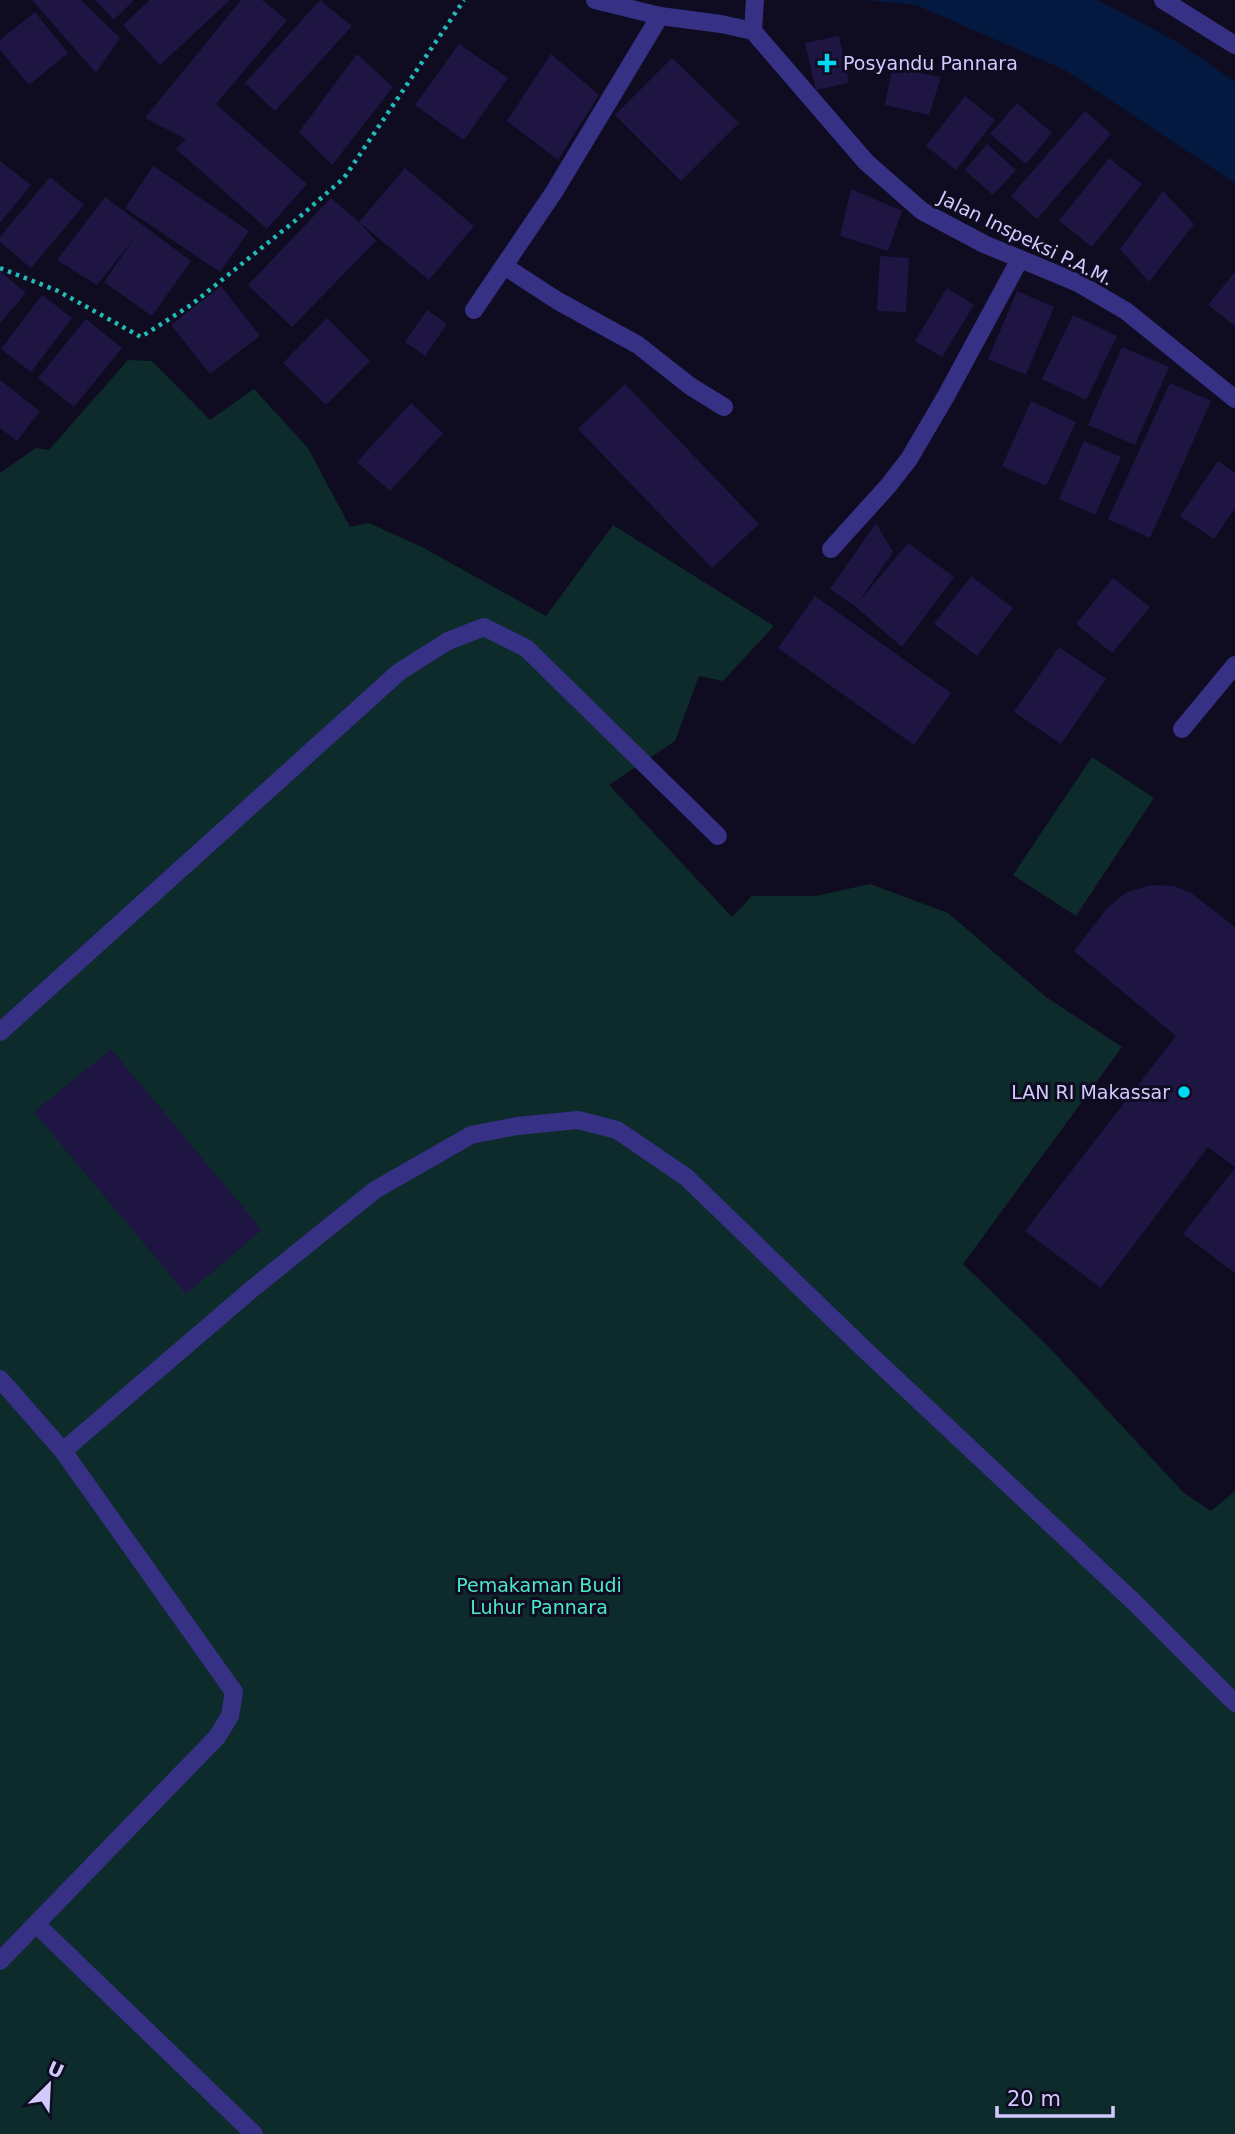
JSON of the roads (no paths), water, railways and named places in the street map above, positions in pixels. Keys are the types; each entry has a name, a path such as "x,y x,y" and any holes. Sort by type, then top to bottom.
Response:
{"street":[{"path":"595,0 660,16 753,31 755,0"},
{"path":"1163,0 1235,46"},
{"path":"474,310 554,192 660,16"},
{"name":"Jalan Inspeksi P.A.M.","path":"753,31 866,162 922,211 985,244 1078,283 1126,312 1235,399"},
{"path":"831,549 909,459 1020,259"},
{"path":"504,266 558,301 638,345 690,386 724,407"},
{"path":"0,1032 399,672 448,641 484,627 526,648 718,836"},
{"path":"1181,729 1235,665"},
{"path":"63,1451 252,1289 375,1190 471,1135 517,1126 578,1120 617,1130 686,1177 1135,1604 1235,1703"},
{"path":"0,1379 63,1451 233,1692 230,1716 217,1737 0,1961"},
{"path":"37,1924 254,2134"}],"water":[{"path":"867,0 1098,0 1179,43 1235,82 1235,183 1065,70 916,5"}],"place":[{"name":"Posyandu Pannara","path":"827,63"},
{"name":"LAN RI Makassar","path":"1184,1092"}],"park label":[{"name":"Pemakaman Budi Luhur Pannara","path":"539,1596"}]}
